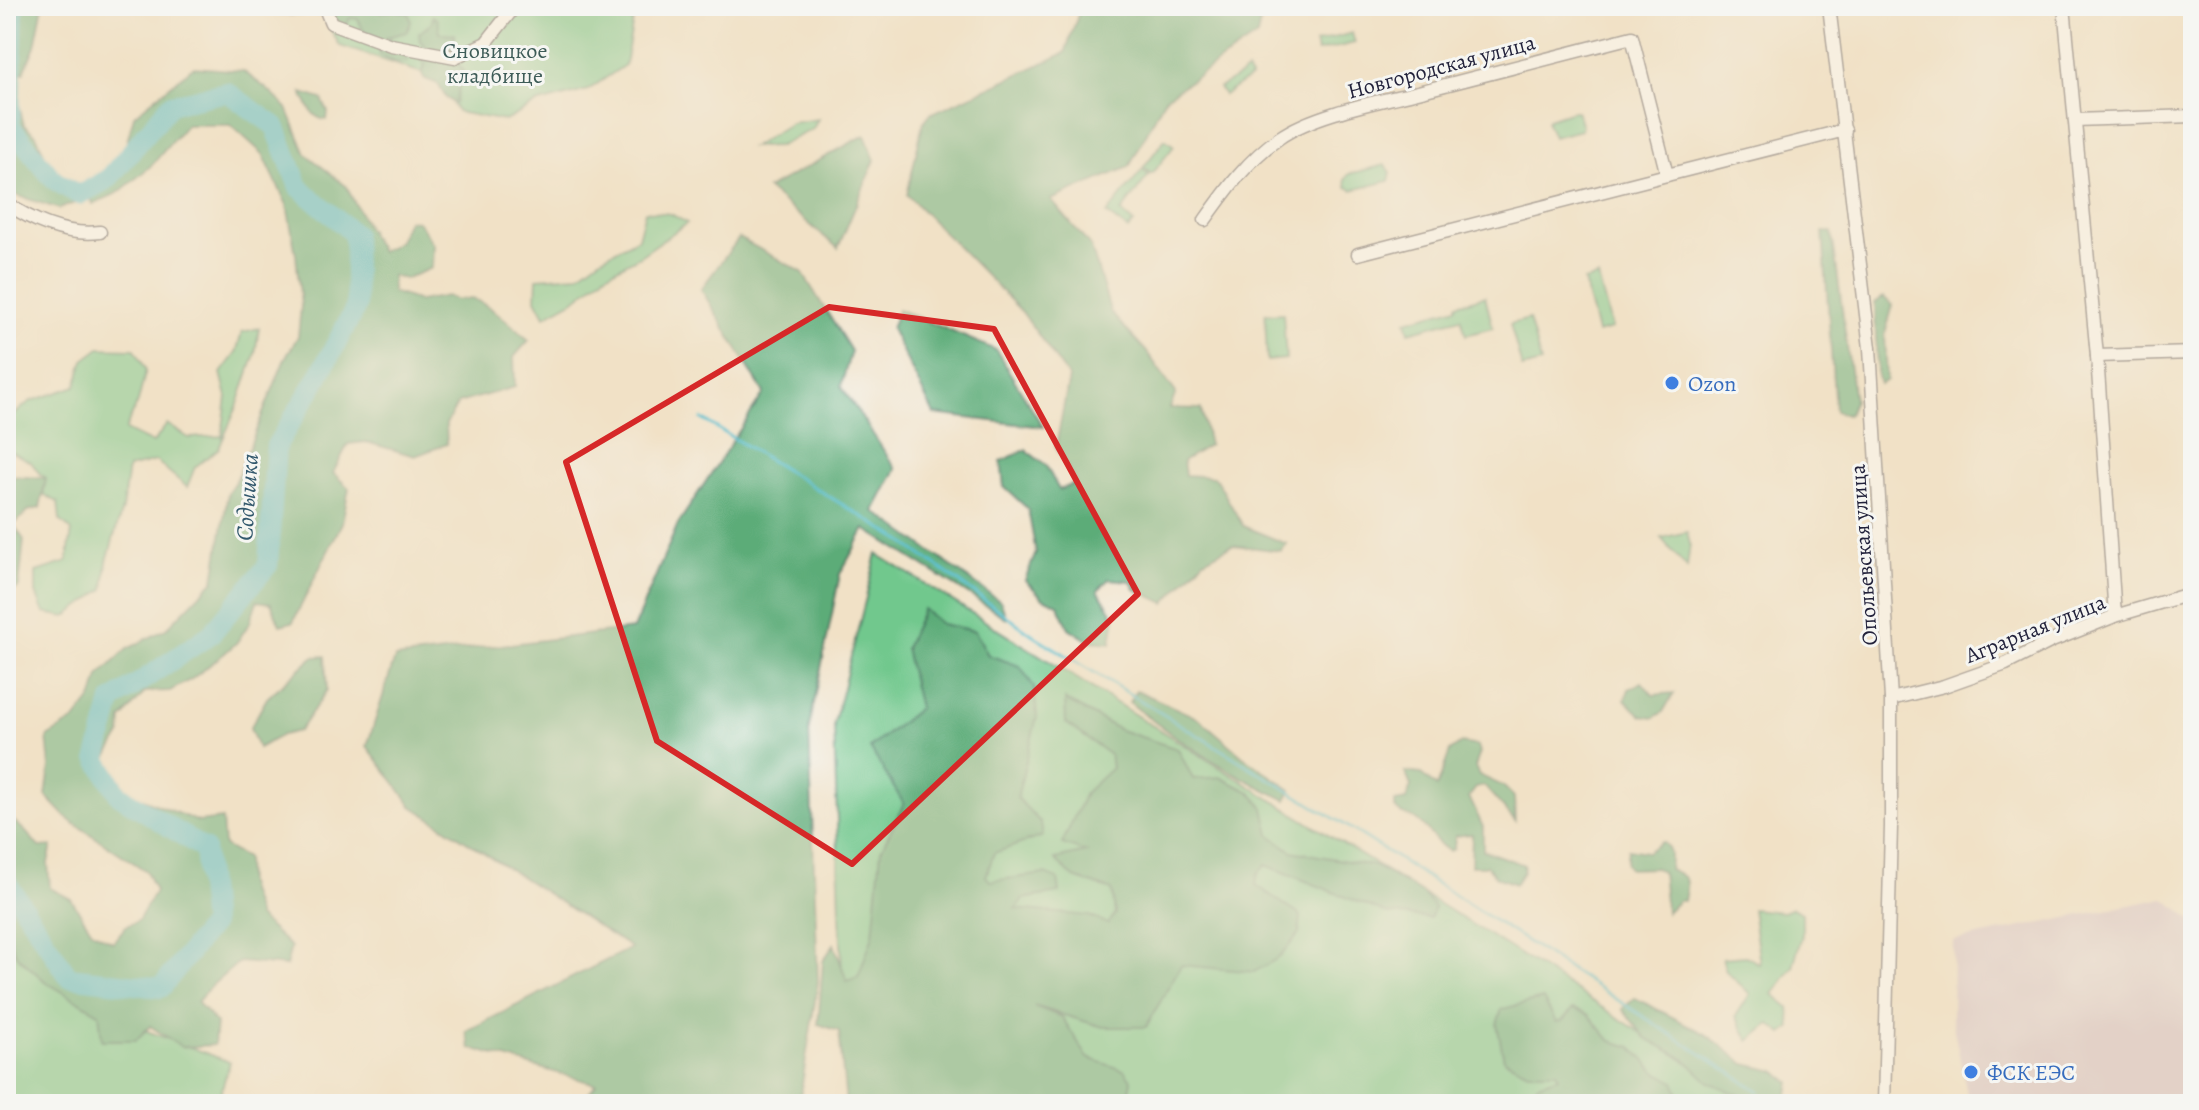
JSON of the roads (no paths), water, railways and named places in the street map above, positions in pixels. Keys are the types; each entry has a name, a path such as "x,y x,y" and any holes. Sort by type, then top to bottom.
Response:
{"street":[{"path":"324,6 331,23 391,45 455,57 486,43 515,6"},
{"name":"Опольевская улица","path":"1829,6 1870,348 1891,699 1884,1104"},
{"path":"2064,6 2097,356 2115,616"},
{"name":"Новгородская улица","path":"1205,220 1253,160 1281,136 1302,126 1365,105 1632,37 1667,175"},
{"path":"2075,120 2193,116"},
{"path":"1358,254 1845,130"},
{"path":"6,203 48,226 83,234 100,232"},
{"path":"2097,356 2193,353"},
{"name":"Аграрная улица","path":"1891,699 1944,686 2006,664 2052,641 2115,616 2193,593"}],"waterway":[{"name":"Содышка","path":"6,881 69,977 161,988 212,924 204,849 119,795 97,758 112,701 211,634 268,565 276,446 356,307 354,234 299,187 275,126 227,92 171,104 108,179 79,195 54,180 10,126 14,6"},
{"path":"702,419 899,539 1036,637 1355,831 1759,1091"}],"place":[{"name":"Ozon","path":"1672,383"},
{"name":"ФСК ЕЭС","path":"1971,1072"}],"park label":[{"name":"Сновицкое кладбище","path":"495,62"}]}
